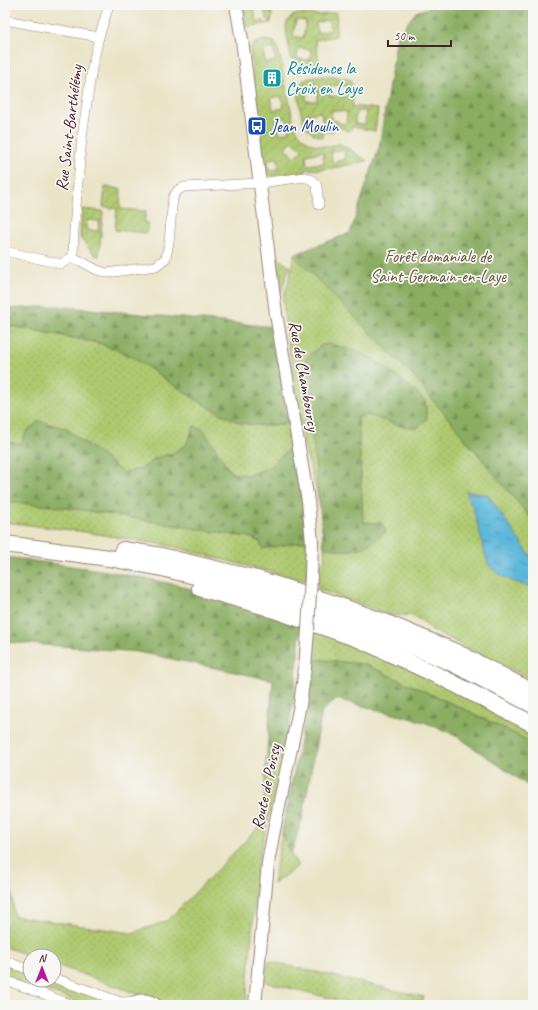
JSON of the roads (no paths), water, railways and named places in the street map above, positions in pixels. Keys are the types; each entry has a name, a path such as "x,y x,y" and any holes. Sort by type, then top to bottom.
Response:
{"highway":[{"path":"5,533 161,556 261,580 387,623 458,653 533,692"},
{"path":"5,544 109,558 162,568 257,591 323,612 383,634 454,664 533,705"},
{"path":"77,554 98,563 165,578 263,606 361,640 441,677 533,724"}],"street":[{"name":"Rue Saint-Barthélémy","path":"72,256 82,137 92,68 99,37 109,5"},
{"name":"Rue de Chambourcy","path":"236,5 242,40 276,314 308,501 312,542 311,576"},
{"path":"5,20 99,37"},
{"path":"5,251 61,264 72,256 97,270 107,273 156,266 166,258 169,242 172,197 178,190 184,187 260,183 305,177 312,180 317,186 319,205"},
{"name":"Route de Poissy","path":"255,1005 268,863 300,705 305,668 311,576"},
{"path":"5,961 22,967"},
{"path":"5,980 73,1005"},
{"path":"62,981 118,1001 133,1003 146,1000 156,1005"}],"water":[{"path":"466,491 488,495 533,560 533,587 520,584 503,576 488,564 474,511"}],"place":[{"name":"Résidence la Croix en Laye","path":"272,78"},
{"name":"Jean Moulin","path":"257,126"}],"park label":[{"name":"Forêt domaniale de Saint-Germain-en-Laye","path":"438,266"}]}
